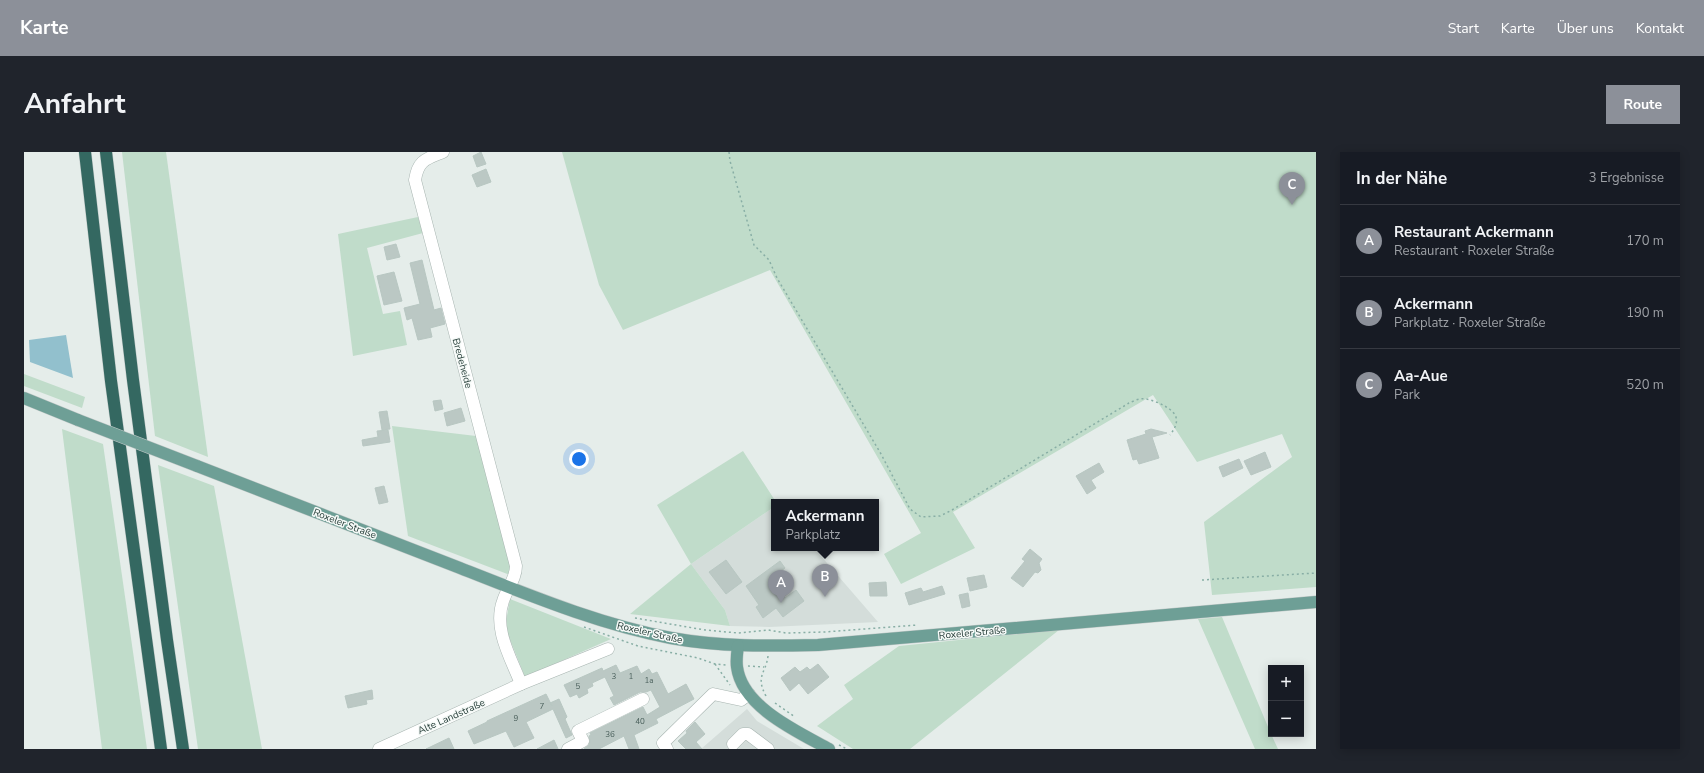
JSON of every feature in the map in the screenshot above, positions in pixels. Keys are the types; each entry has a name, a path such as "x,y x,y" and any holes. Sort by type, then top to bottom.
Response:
{"highway":[{"path":"85,152 111,382 161,749"},
{"path":"106,152 136,404 183,749"}],"main road":[{"name":"Roxeler Straße","path":"24,398 509,587 598,619 634,630 672,638 738,646 797,646 868,642 1316,602"},
{"path":"738,646 736,666 749,694 756,703 774,717 833,747"}],"street":[{"name":"Bredeheide","path":"443,152 423,160 417,168 415,180 516,566 516,574 509,587"},
{"path":"509,587 502,602 500,624 503,639 521,684"},
{"name":"Alte Landstraße","path":"381,749 521,684 608,649"},
{"path":"667,749 662,743 713,694 741,700 749,694"},
{"path":"568,749 583,741 578,731 643,699"},
{"path":"732,744 743,734 748,734 768,749"}],"path":[{"path":"729,152 730,161 754,245 770,260 777,278 881,454 910,509 921,517 940,516 952,510 1128,403 1140,399 1151,400 1171,409 1177,419 1176,427 1170,435"},
{"path":"1202,580 1316,573"},
{"path":"628,616 705,630 738,633 768,630"},
{"path":"764,666 761,674 762,684 768,698"},
{"path":"773,702 796,718"},
{"path":"833,747 847,749"}],"shaded area":[{"path":"771,509 771,551 817,551 878,622 769,627 730,626 725,610 691,564"},
{"path":"747,709 757,721 804,749 701,749"}],"green space":[{"path":"122,152 166,152 208,457 155,436"},
{"path":"562,152 1316,152 1316,587 1212,595 1204,522 1292,457 1282,434 1197,462 1153,395 953,512 975,548 901,584 884,554 921,533 770,270 623,330 599,285"},
{"path":"418,217 423,233 367,248 383,314 400,311 407,345 353,356 338,234"},
{"path":"24,374 85,397 82,408 24,386"},
{"path":"392,426 476,436 515,577 408,536"},
{"path":"62,429 103,444 147,749 102,749"},
{"path":"743,451 774,499 771,499 771,509 691,564 657,505"},
{"path":"158,465 214,486 262,749 198,749"},
{"path":"691,564 725,610 730,626 630,614"},
{"path":"510,599 611,639 525,677 505,627"},
{"path":"1222,617 1268,727 1268,737 1272,737 1278,749 1255,749 1198,619"},
{"path":"1059,630 910,749 853,749 817,726 853,699 844,685 899,646"}],"water":[{"path":"66,335 73,378 30,362 29,340"}],"building":[{"path":"481,152 486,164 477,167 473,156"},
{"path":"486,169 491,182 477,187 472,175"},
{"path":"396,244 400,257 387,260 384,247"},
{"path":"422,260 434,310 441,308 445,324 430,328 432,337 418,340 412,318 407,320 404,308 420,304 410,263"},
{"path":"394,272 402,301 384,305 377,276"},
{"path":"441,400 443,409 435,411 433,401"},
{"path":"461,408 465,421 447,426 444,413"},
{"path":"387,411 390,429 382,430 379,412"},
{"path":"1151,429 1167,433 1152,437 1159,458 1139,464 1137,459 1133,460 1127,440 1146,434 1145,431"},
{"path":"388,430 390,442 363,446 362,440 378,437 377,431"},
{"path":"1265,452 1271,467 1251,475 1244,461"},
{"path":"1239,459 1243,468 1223,477 1219,467"},
{"path":"1099,463 1104,472 1091,480 1096,488 1087,494 1076,476"},
{"path":"384,486 388,502 379,504 375,488"},
{"path":"1030,549 1042,559 1039,563 1041,570 1038,573 1035,572 1023,587 1011,578 1025,561 1022,559"},
{"path":"726,560 742,582 726,594 709,572"},
{"path":"780,561 785,568 771,579 785,598 796,590 804,601 783,617 776,608 763,618 756,607 759,605 746,586"},
{"path":"984,575 987,587 970,591 967,578"},
{"path":"886,582 887,596 870,596 869,583"},
{"path":"942,586 945,594 909,605 905,593 921,588 923,592"},
{"path":"968,593 970,606 962,608 959,595"},
{"path":"818,664 829,677 808,694 799,683 790,691 781,678 795,667 800,672 807,667 810,670"},
{"path":"616,665 620,673 637,666 641,674 649,669 652,674 657,672 668,694 686,684 694,699 656,719 658,723 634,735 639,749 629,749 624,736 599,749 584,749 589,745 590,733 643,707 647,715 660,707 651,690 640,692 614,705 610,698 614,696 605,677 592,683 593,686 587,689 588,693 579,698 577,694 570,697 564,685 602,668 603,671"},
{"path":"372,690 373,699 366,700 367,704 348,708 345,696"},
{"path":"546,694 550,703 559,699 567,717 565,719 572,735 566,738 553,709 526,722 534,738 514,747 506,731 474,744 468,731"},
{"path":"695,722 705,734 696,742 702,749 686,749 678,741 687,733 686,731"},
{"path":"449,738 454,749 426,749"},
{"path":"554,740 558,749 537,749"}],"place":[{"name":"Aa-Aue","path":"1292,205"},
{"name":"Ackermann","path":"825,597"},
{"name":"Restaurant Ackermann","path":"781,603"}]}
